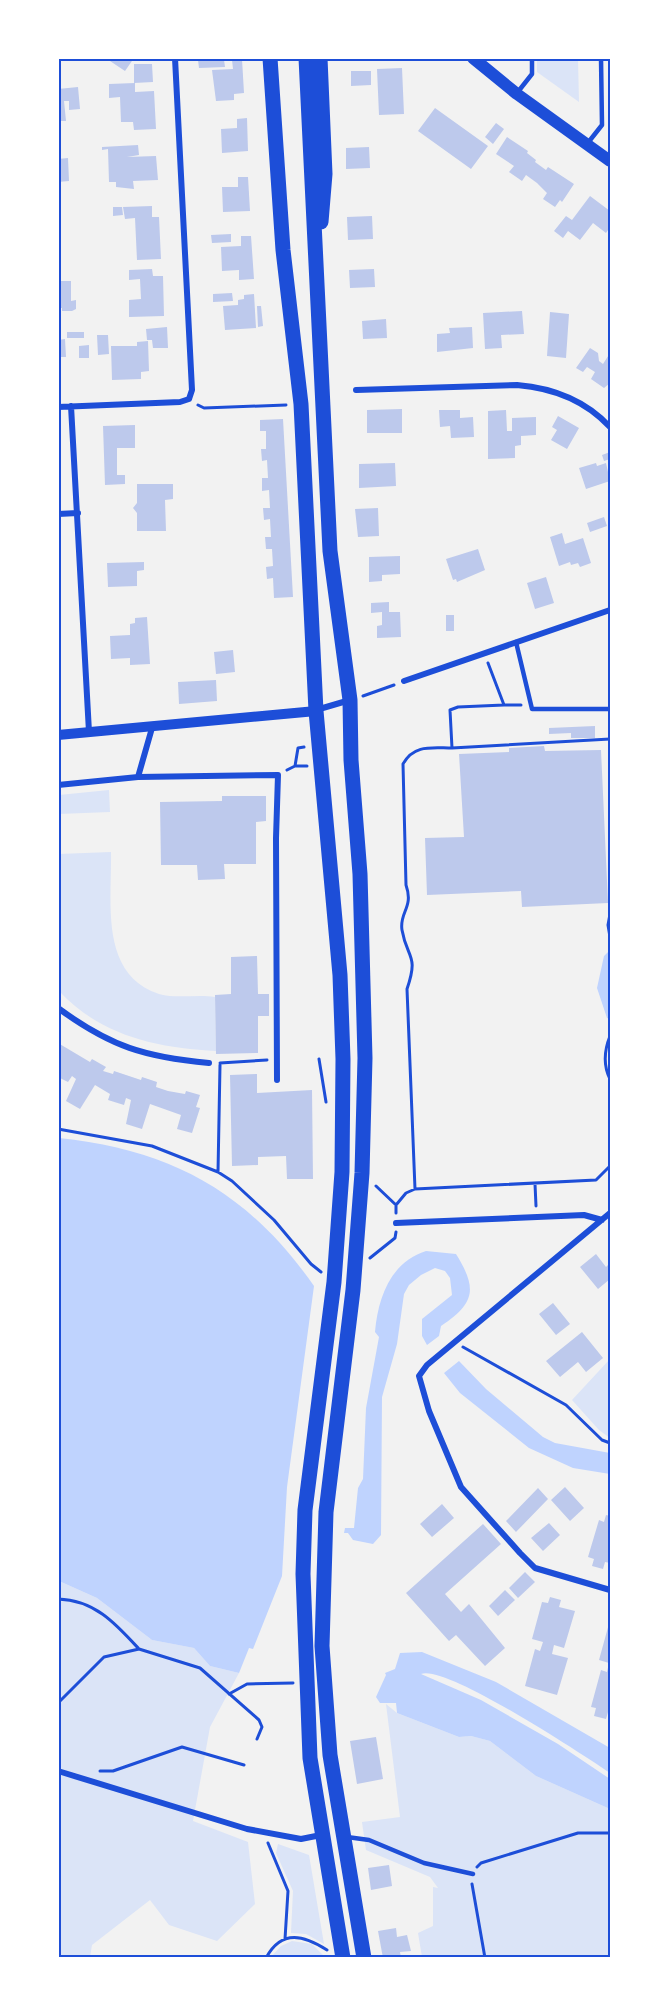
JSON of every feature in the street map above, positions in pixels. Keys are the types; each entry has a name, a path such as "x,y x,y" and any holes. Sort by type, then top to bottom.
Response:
{"main road":[{"path":"270,58 283,250 301,404 316,711 340,975 343,1059 342,1172 334,1282 305,1510 303,1574 310,1758 342,1953"},
{"path":"306,58 330,551 350,700 351,759 360,874 364,1058 362,1173 354,1272 326,1512 322,1577 322,1646 330,1755 364,1958"},
{"path":"316,285 325,174 320,58"},
{"path":"473,59 610,161"}],"street":[{"path":"58,407 180,402 189,399 192,390 175,58"},
{"path":"356,390 538,386 561,393 579,402 610,428"},
{"path":"71,406 89,732"},
{"path":"58,514 78,513"},
{"path":"404,681 610,610"},
{"path":"58,735 316,711 350,700"},
{"path":"138,777 152,728"},
{"path":"58,785 138,777 278,775 277,1080"},
{"path":"58,1008 90,1030 123,1047 163,1058 209,1063"},
{"path":"536,1208 536,1218"},
{"path":"610,1213 422,1370 420,1384 461,1487 520,1553 535,1568 610,1590"},
{"path":"396,1223 584,1215 602,1220"},
{"path":"58,1771 266,1833 301,1839 321,1835"}],"lane":[{"path":"517,94 532,74 532,58"},
{"path":"587,144 602,125 601,58"},
{"path":"516,642 532,709 610,709"},
{"path":"344,1837 369,1840 424,1863 473,1874"}],"path":[{"path":"189,399 204,408 301,404"},
{"path":"485,652 504,705"},
{"path":"350,700 404,681"},
{"path":"452,747 450,710 458,707 530,705"},
{"path":"415,1189 407,988 413,959 402,930 403,916 410,904 406,885 403,764 409,754 415,750 610,739"},
{"path":"299,766 298,748 319,746"},
{"path":"610,764 610,815"},
{"path":"610,914 608,925 610,937"},
{"path":"610,1036 605,1050 606,1071 610,1079"},
{"path":"209,1063 277,1059"},
{"path":"218,1172 220,1063"},
{"path":"58,1128 152,1146 218,1172 232,1181 274,1221 310,1264 334,1282"},
{"path":"354,1272 395,1238 396,1205 406,1193 415,1189 596,1180 610,1166"},
{"path":"362,1173 396,1205"},
{"path":"535,1184 536,1208"},
{"path":"458,1340 464,1348 566,1405 602,1440 610,1443"},
{"path":"58,1599 74,1599 94,1607 116,1624 139,1649 201,1668 259,1720 262,1727 256,1739"},
{"path":"58,1703 104,1658 139,1649"},
{"path":"229,1694 247,1684 306,1682"},
{"path":"92,1769 113,1771 182,1747 244,1765"},
{"path":"266,1833 288,1891 285,1939"},
{"path":"485,1958 473,1874 481,1863 578,1833 610,1833"},
{"path":"266,1958 274,1945 285,1939 307,1938 326,1950 342,1953"}],"shaded area":[{"path":"578,59 579,102 537,72 537,61"},
{"path":"109,790 110,812 59,814 59,795"},
{"path":"111,852 113,934 126,970 140,984 159,994 215,997 216,1051 172,1047 131,1037 93,1019 59,991 59,854"},
{"path":"610,1359 610,1438 599,1430 572,1400"},
{"path":"59,1581 97,1598 152,1640 194,1648 210,1666 239,1673 210,1727 193,1821 248,1842 255,1904 217,1941 169,1925 150,1900 92,1945 90,1957 59,1958"},
{"path":"386,1704 397,1713 459,1737 471,1736 490,1741 536,1776 610,1809 610,1957 422,1957 418,1933 433,1926 433,1887 438,1888 430,1877 366,1850 362,1822 400,1817"},
{"path":"278,1844 309,1855 324,1944 306,1934 291,1933 293,1891 276,1853"},
{"path":"292,1941 312,1944 325,1957 271,1957 281,1946"}],"water":[{"path":"610,950 610,1019 607,1018 597,988 604,956"},
{"path":"59,1138 100,1144 137,1153 172,1165 204,1181 234,1201 262,1225 289,1253 314,1286 287,1487 282,1576 253,1649 249,1648 239,1673 210,1666 194,1648 152,1640 97,1598 59,1581"},
{"path":"426,1251 456,1254 467,1276 470,1294 461,1310 441,1326 439,1336 427,1345 422,1336 422,1319 452,1295 450,1278 445,1271 435,1268 421,1275 409,1285 404,1294 397,1344 382,1397 381,1535 373,1544 353,1540 348,1533 344,1533 345,1528 354,1528 358,1488 363,1479 366,1408 379,1337 375,1332 379,1306 388,1282 395,1272 414,1256"},
{"path":"459,1361 486,1389 543,1437 555,1443 610,1453 610,1474 573,1468 529,1448 460,1393 444,1373"},
{"path":"422,1652 496,1682 610,1748 610,1773 485,1696 435,1675 421,1674 481,1700 558,1744 610,1779 610,1809 536,1776 490,1741 471,1736 459,1737 397,1713 396,1703 380,1703 376,1697 385,1673 395,1669 400,1653"}],"building":[{"path":"112,58 134,58 125,71 110,61"},
{"path":"216,59 216,61 224,60 225,67 199,68 198,60"},
{"path":"242,59 244,93 234,94 234,100 216,101 212,70 233,69 232,60"},
{"path":"134,64 152,64 153,82 134,83"},
{"path":"402,68 404,114 379,115 377,69"},
{"path":"351,71 371,71 371,85 351,86"},
{"path":"135,83 135,92 154,91 156,129 134,130 133,122 121,122 120,97 109,98 109,84"},
{"path":"78,87 80,109 69,110 69,101 64,101 66,121 58,121 58,89"},
{"path":"435,108 488,146 471,169 418,131"},
{"path":"247,118 248,151 222,153 221,129 237,128 237,119"},
{"path":"496,123 504,129 493,144 485,137"},
{"path":"507,137 528,151 527,153 536,160 535,162 546,170 548,167 574,184 562,202 560,200 555,207 543,199 547,193 537,183 526,175 522,181 509,172 514,166 496,154"},
{"path":"138,145 139,155 127,157 156,156 158,180 133,181 134,189 116,187 116,182 109,182 108,149 102,150 102,147"},
{"path":"369,147 370,168 346,169 346,148"},
{"path":"68,158 69,181 58,182 58,159"},
{"path":"238,177 248,177 250,211 223,212 222,187 238,187"},
{"path":"590,196 610,211 610,227 606,233 593,223 580,240 568,231 563,238 554,231 566,216 572,220"},
{"path":"152,206 152,217 159,217 161,259 137,260 135,218 125,219 123,207"},
{"path":"113,207 122,207 123,215 113,216"},
{"path":"372,216 373,239 348,240 347,217"},
{"path":"231,234 231,242 212,243 211,235"},
{"path":"241,236 251,236 254,279 239,280 239,270 222,271 221,247 241,246"},
{"path":"152,269 153,276 163,276 164,316 129,317 129,300 141,299 140,279 129,280 129,270"},
{"path":"374,269 375,287 350,288 349,270"},
{"path":"60,281 71,281 71,301 76,300 76,309 72,311 62,311 62,308 58,308"},
{"path":"232,293 233,301 213,302 213,294"},
{"path":"254,294 256,328 225,330 223,306 238,305 238,300 244,299 244,295"},
{"path":"257,306 261,306 263,326 258,327"},
{"path":"522,311 524,334 501,335 502,348 485,349 483,313"},
{"path":"550,312 569,314 566,358 547,356"},
{"path":"386,319 387,338 363,339 362,321"},
{"path":"167,327 168,348 153,348 152,340 147,340 146,329"},
{"path":"472,327 473,348 437,352 437,334 450,333 449,328"},
{"path":"67,332 84,332 84,338 67,338"},
{"path":"97,335 108,335 109,354 98,355"},
{"path":"65,339 66,357 58,357 58,340"},
{"path":"148,341 149,371 141,372 141,379 112,380 111,346 137,346 137,342"},
{"path":"89,345 89,358 79,358 79,346"},
{"path":"590,348 598,353 599,361 603,364 610,353 610,383 604,388 591,379 595,372 587,367 583,372 576,368"},
{"path":"402,409 402,433 367,433 367,410"},
{"path":"439,410 460,410 460,418 473,417 474,437 451,438 450,426 440,427"},
{"path":"506,410 507,431 512,431 512,418 536,417 536,435 521,436 521,445 515,446 515,458 488,459 488,411"},
{"path":"558,416 579,428 567,449 551,440 557,430 552,427"},
{"path":"283,419 293,597 274,598 273,578 267,579 266,567 273,566 272,549 266,549 265,537 271,537 270,519 264,520 263,508 270,508 269,490 262,491 262,478 268,478 267,460 262,461 261,449 266,449 266,431 260,431 260,420"},
{"path":"135,425 135,448 117,448 117,475 125,475 125,484 105,485 103,426"},
{"path":"610,452 610,459 604,461 602,455"},
{"path":"395,463 396,486 359,488 359,464"},
{"path":"596,463 597,466 606,463 610,481 586,489 579,468"},
{"path":"137,484 173,484 173,499 165,500 166,531 137,531 137,513 133,508 137,503"},
{"path":"378,508 379,536 358,537 355,509"},
{"path":"604,517 607,526 590,532 587,523"},
{"path":"562,533 565,544 583,538 591,563 580,567 578,563 571,565 570,562 559,566 550,537"},
{"path":"478,549 485,570 457,582 456,579 453,580 446,559"},
{"path":"400,556 400,574 382,575 382,581 369,582 369,557"},
{"path":"144,562 144,570 137,571 137,586 108,587 107,563"},
{"path":"546,577 554,603 535,609 527,583"},
{"path":"389,602 389,612 400,612 401,637 377,638 377,626 382,625 382,612 371,613 371,603"},
{"path":"446,615 454,615 454,631 446,631"},
{"path":"147,617 150,664 130,665 130,658 111,659 110,636 130,635 130,624 135,623 135,618"},
{"path":"233,650 235,672 216,674 214,652"},
{"path":"216,680 217,701 179,704 178,682"},
{"path":"595,726 595,738 571,738 571,733 549,734 549,728"},
{"path":"544,746 545,751 601,750 608,903 522,907 521,891 427,895 425,838 464,837 459,754 509,752 509,748"},
{"path":"222,796 266,796 266,821 256,822 256,864 224,864 225,879 198,880 197,865 161,865 160,802 222,801"},
{"path":"257,956 258,994 269,994 269,1016 258,1016 258,1053 216,1054 215,995 231,994 231,957"},
{"path":"58,1043 90,1062 92,1059 106,1067 103,1071 113,1074 114,1071 141,1080 142,1077 157,1082 156,1087 168,1091 185,1094 186,1091 200,1095 196,1107 200,1108 192,1133 177,1129 181,1115 150,1104 142,1129 126,1124 131,1100 126,1098 124,1105 108,1100 110,1094 95,1085 80,1109 66,1101 76,1079 72,1076 68,1082 58,1077"},
{"path":"257,1074 257,1093 312,1090 313,1179 287,1179 286,1156 258,1157 258,1165 232,1166 230,1075"},
{"path":"596,1254 606,1267 610,1263 610,1279 598,1289 580,1267"},
{"path":"553,1303 570,1324 556,1335 539,1314"},
{"path":"582,1332 603,1358 586,1372 578,1362 560,1377 546,1361"},
{"path":"565,1487 584,1508 570,1521 551,1500"},
{"path":"538,1488 548,1499 516,1532 506,1521"},
{"path":"442,1504 454,1518 432,1537 420,1524"},
{"path":"606,1515 610,1516 610,1563 605,1562 603,1569 592,1566 594,1559 588,1557 599,1520 604,1522"},
{"path":"549,1523 560,1535 543,1551 531,1538"},
{"path":"483,1524 501,1544 445,1594 461,1612 469,1604 505,1648 485,1666 456,1635 449,1641 406,1593"},
{"path":"525,1572 535,1582 518,1598 509,1588"},
{"path":"505,1590 515,1600 498,1616 489,1606"},
{"path":"550,1597 561,1600 559,1607 575,1611 564,1648 554,1645 552,1654 568,1658 557,1695 525,1686 535,1649 540,1651 543,1642 532,1639 542,1602 548,1603"},
{"path":"610,1620 610,1713 608,1712 606,1719 594,1716 596,1708 591,1707 601,1670 607,1672 609,1663 599,1660"},
{"path":"376,1737 383,1779 357,1784 350,1741"},
{"path":"389,1865 392,1886 371,1890 368,1868"},
{"path":"396,1928 397,1937 407,1935 411,1951 400,1952 401,1958 383,1958 378,1931"}]}
